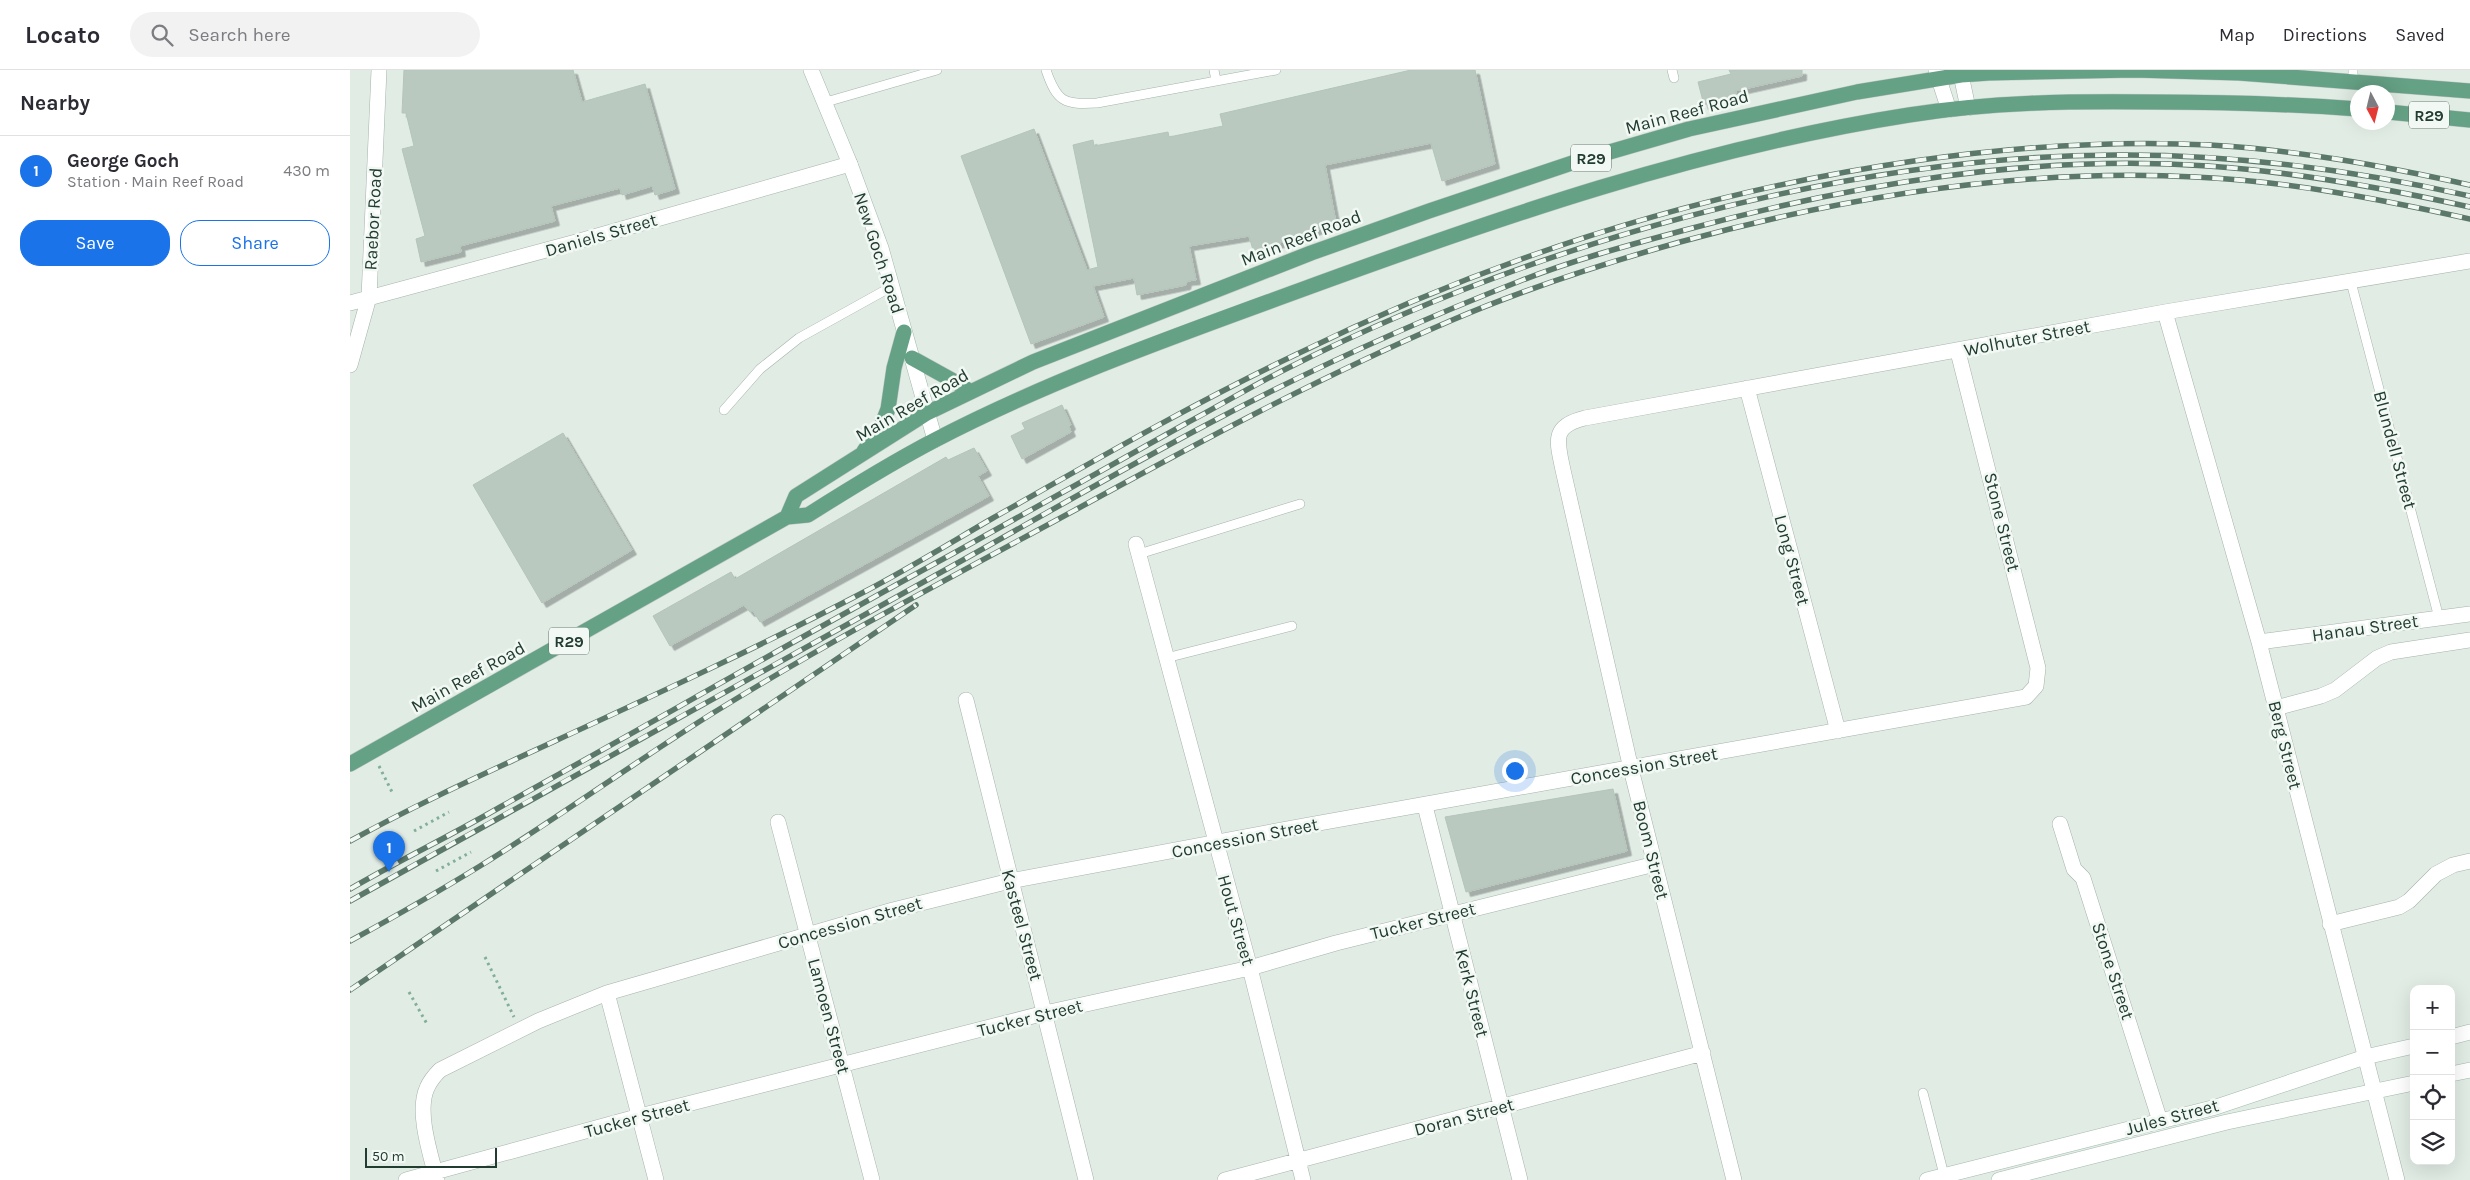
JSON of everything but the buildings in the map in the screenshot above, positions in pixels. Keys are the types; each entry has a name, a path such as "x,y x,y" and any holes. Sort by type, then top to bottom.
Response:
{"main road":[{"name":"Main Reef Road","path":"786,517 796,496 927,414 968,392 1033,362 1311,253 1575,162 1689,130 1785,106 1938,74 2052,71 2353,75 2470,91"},
{"name":"Main Reef Road","path":"350,764 786,517 808,515 935,440 1062,382 1131,354 1364,267 1576,194 1681,163 1795,136 1949,110 2082,101 2227,102 2350,109"},
{"name":"R29","path":"2395,113 2470,120"},
{"path":"858,458 881,427 888,409 894,368 904,332"},
{"path":"912,358 959,384 968,392"}],"street":[{"name":"Raebor Road","path":"350,365 369,298 379,70"},
{"name":"New Goch Road","path":"811,70 826,102 881,248 935,440"},
{"path":"1961,73 1968,108"},
{"path":"1938,74 1949,110"},
{"name":"Daniels Street","path":"350,303 850,164"},
{"name":"Wolhuter Street","path":"1585,418 1958,352 2165,312 2470,261"},
{"name":"Berg Street","path":"2165,312 2259,642 2397,1180"},
{"name":"Stone Street","path":"1958,352 2038,668 2038,678 2032,692"},
{"name":"Long Street","path":"1747,388 1838,731"},
{"name":"Boom Street","path":"1585,418 1571,421 1562,427 1558,435 1558,445 1631,769 1734,1180"},
{"name":"Hout Street","path":"1137,549 1215,845 1250,968 1303,1180"},
{"name":"Hanau Street","path":"2259,642 2470,614"},
{"path":"2276,708 2321,696 2335,690 2377,658 2391,652 2470,640"},
{"name":"Concession Street","path":"436,1176 423,1110 427,1088 440,1070 520,1029 608,993 893,910 1010,881 1215,845 1314,824 2014,701 2026,697 2032,692"},
{"name":"Kasteel Street","path":"966,700 1086,1180"},
{"name":"Kerk Street","path":"1425,806 1520,1180"},
{"name":"Lamoen Street","path":"778,822 872,1180"},
{"name":"Stone Street","path":"2060,824 2074,869 2083,878 2160,1121"},
{"path":"2330,924 2399,907 2409,901 2436,874 2470,861"},
{"name":"Tucker Street","path":"406,1180 436,1176 640,1116 1045,1014 1250,968 1452,913 1655,864"},
{"path":"608,993 656,1180"},
{"path":"2455,1036 2470,1032"},
{"name":"Jules Street","path":"1927,1180 1945,1178 2216,1107 2365,1058 2410,1047"},
{"name":"Doran Street","path":"1225,1180 1703,1053"},
{"path":"2455,1073 2470,1070"},
{"name":"Jules Street","path":"1999,1180 2227,1122 2410,1084"}],"lane":[{"path":"826,102 937,70"},
{"path":"1046,70 1054,92 1064,101 1078,104 1098,103 1276,70"},
{"path":"1214,70 1216,80"},
{"name":"Blundell Street","path":"2351,282 2439,618"},
{"path":"724,410 760,369 799,338 892,287"},
{"path":"1137,549 1300,504"},
{"path":"1166,658 1292,626"},
{"path":"1923,1093 1945,1178"}],"path":[{"path":"385,780 392,792"},
{"path":"414,831 449,812"},
{"path":"436,870 471,852"},
{"path":"485,957 520,1029"},
{"path":"409,992 428,1024"}],"railway":[{"path":"350,841 452,789 826,612 897,574 1142,434 1218,393 1295,355 1369,320 1444,289 1520,260 1597,234 1675,211 1833,174 1914,161 2025,148 2136,143 2243,147 2341,160 2470,185"},
{"path":"350,889 483,817 840,616 1286,369 1380,324 1480,283 1584,247 1690,216 1797,190 1905,171 2012,159 2116,155 2205,157 2338,171 2470,196"},
{"path":"350,901 1206,425 1322,367 1400,331 1560,266 1685,230 1813,199 1878,186 1944,176 2076,164 2142,163 2274,172 2373,187 2470,207"},
{"path":"350,941 480,866 713,713 802,660 939,583 1169,459 1355,364 1450,321 1506,298 1564,278 1680,242 1807,211 1935,189 2000,181 2130,175 2230,179 2333,192 2470,219"},
{"path":"350,990 916,605"}],"place":[{"name":"George Goch","path":"389,872"}]}
